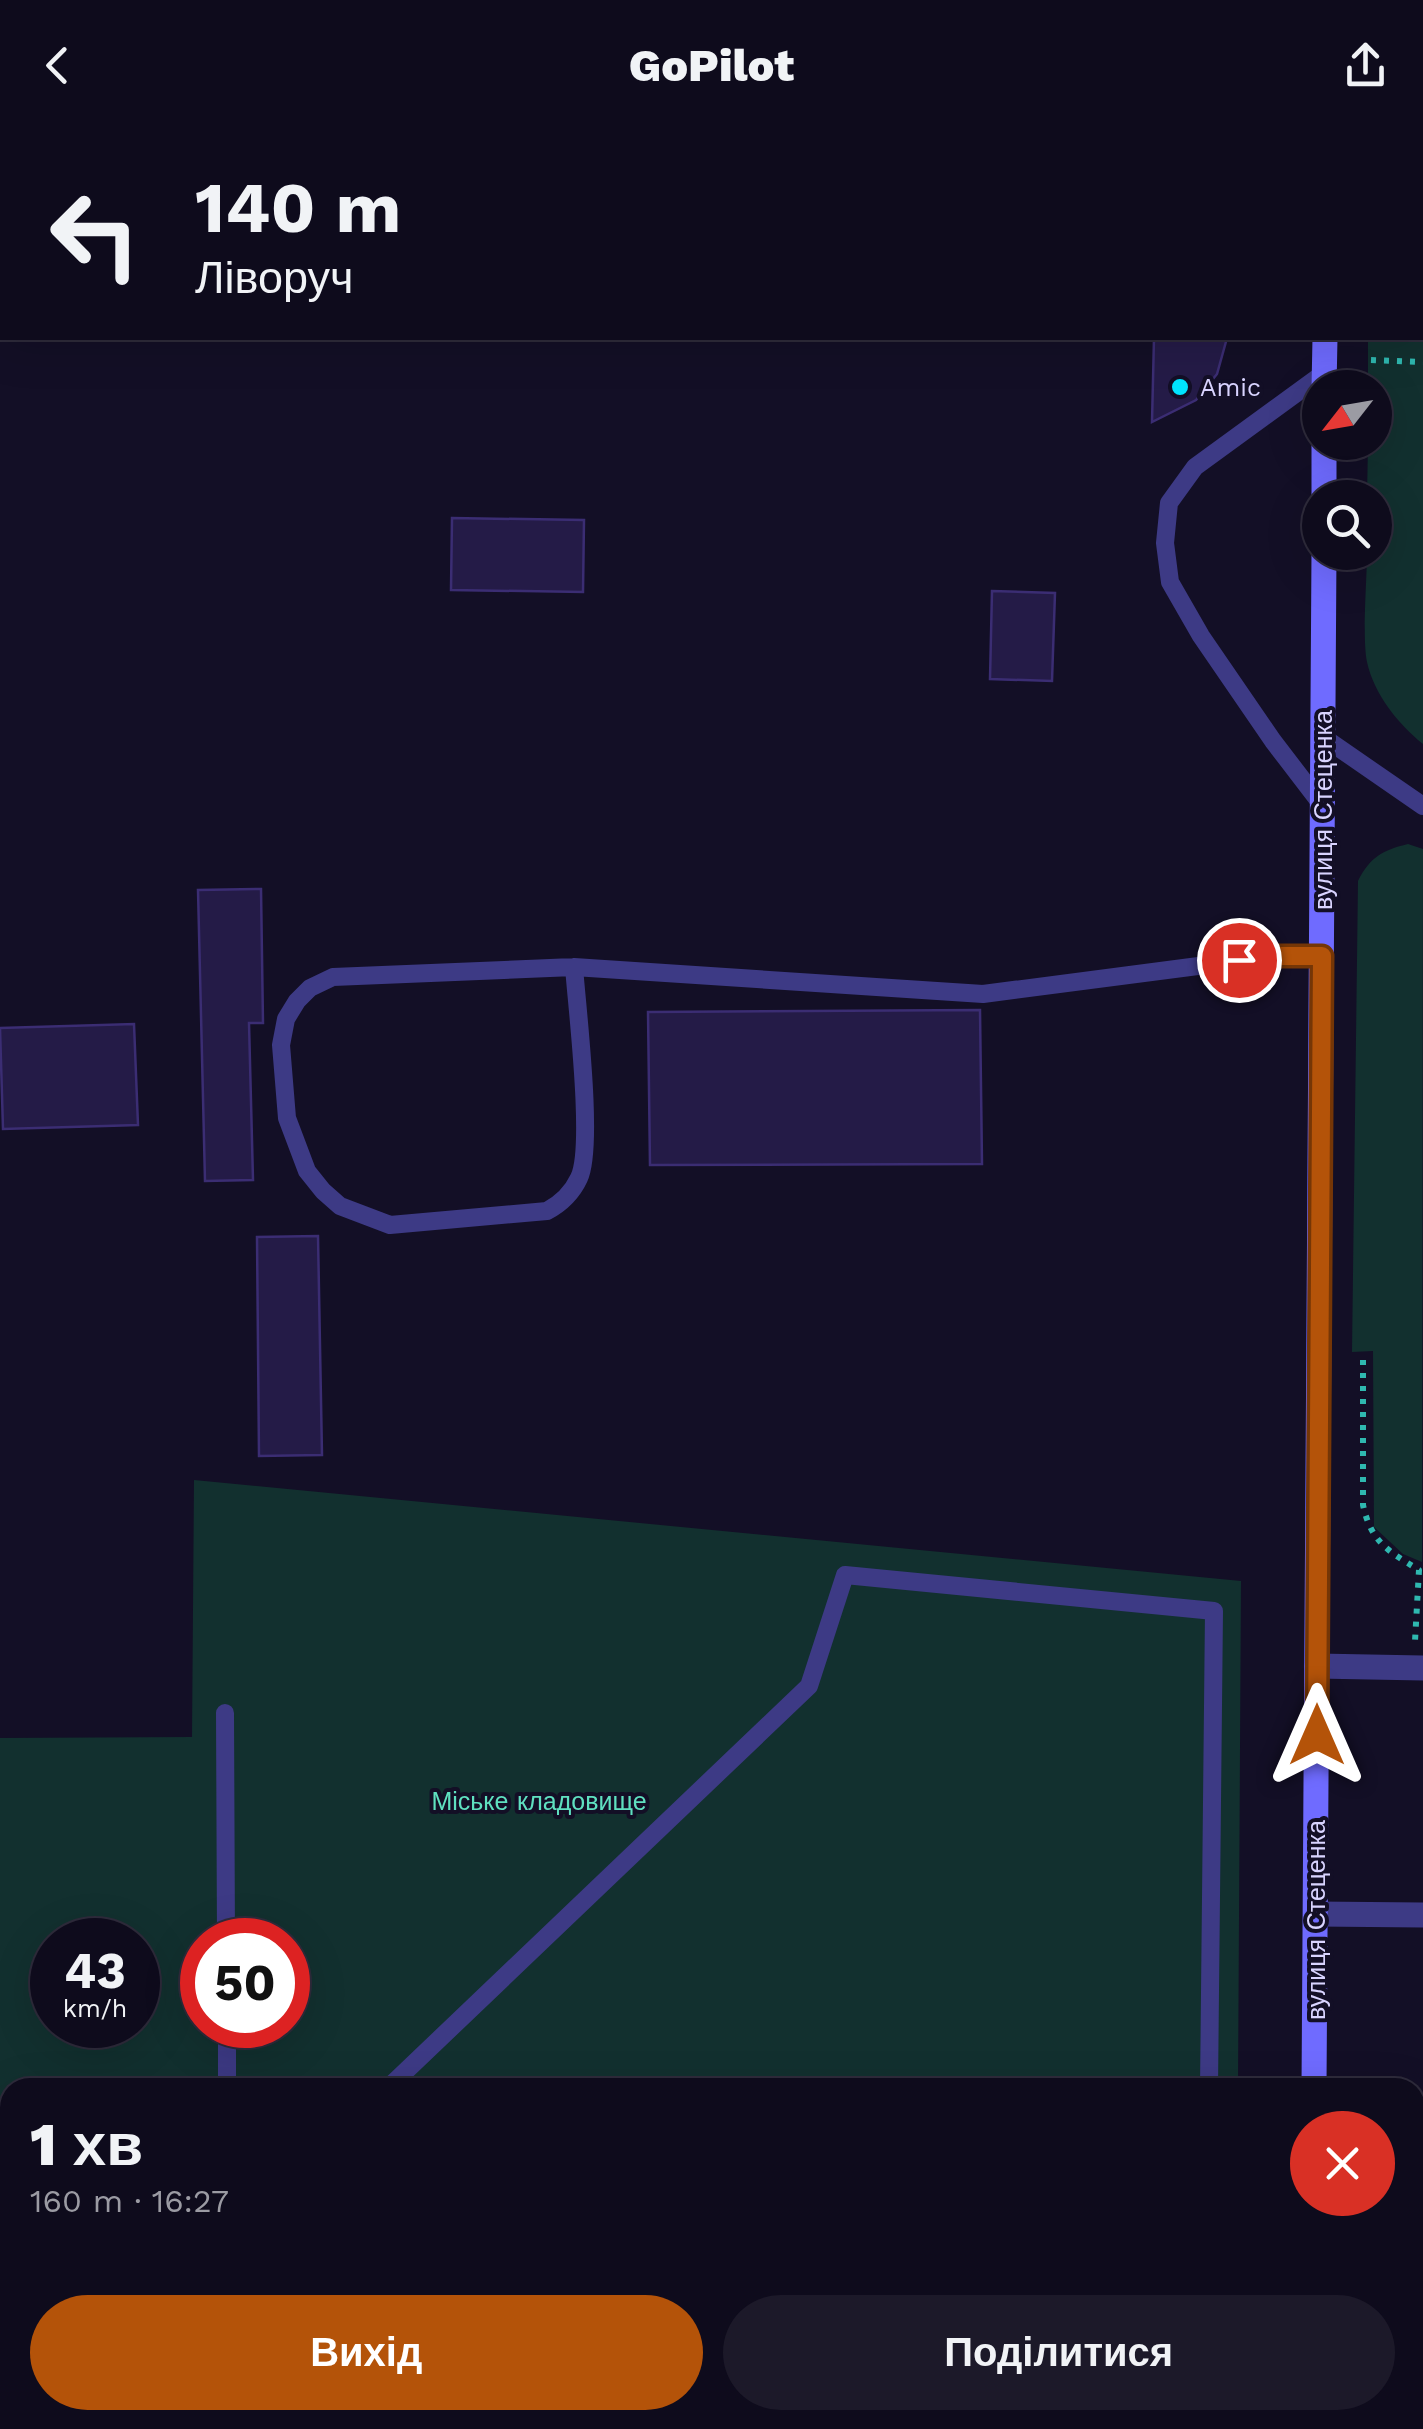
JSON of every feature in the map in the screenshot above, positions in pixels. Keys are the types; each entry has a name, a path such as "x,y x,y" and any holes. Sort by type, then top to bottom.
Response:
{"main road":[{"path":"1324,340 1324,370"},
{"name":"вулиця Стеценка","path":"1314,2078 1324,570"}],"street":[{"path":"1317,1666 1420,1665"},
{"path":"1316,1914 1423,1914"}],"lane":[{"path":"1302,395 1194,467 1169,503 1164,544 1170,582 1201,636 1273,742 1323,806"},
{"path":"1323,737 1423,806"},
{"path":"574,967 585,1129 581,1175 562,1203 547,1211 390,1226 340,1206 307,1171 287,1118 281,1045 286,1019 310,988 333,976 574,967 983,994 1276,956 1322,956"},
{"path":"398,2078 809,1686 845,1575 1214,1611 1208,2078"},
{"path":"225,1713 226,1918"},
{"path":"226,2048 227,2078"}],"path":[{"path":"1371,360 1423,362"},
{"path":"1363,1360 1363,1505 1368,1528 1386,1550 1419,1570 1420,1665"}],"green space":[{"path":"1368,340 1423,340 1423,744 1381,697 1367,662 1367,570 1392,570 1392,480 1367,480 1368,460 1392,460 1392,370 1368,370"},
{"path":"1408,844 1423,849 1422,1562 1403,1554 1374,1527 1373,1351 1352,1352 1358,881 1378,856"},
{"name":"Міське кладовище","path":"194,1480 1241,1581 1238,2078 0,2078 0,1738 192,1737"}],"building":[{"name":"Amic","path":"1154,340 1226,340 1217,374 1196,400 1152,422"},
{"path":"452,518 584,520 583,592 451,590"},
{"path":"992,591 1055,593 1052,681 990,679"},
{"path":"261,889 263,1023 249,1023 253,1180 205,1181 198,890"},
{"path":"980,1010 982,1164 650,1165 648,1012"},
{"path":"134,1024 138,1125 3,1129 0,1028"},
{"path":"318,1236 322,1455 259,1456 257,1237"}],"place":[{"name":"Amic","path":"1180,387"}],"route":[{"path":"1239,960 1322,956 1317,1735"}]}
